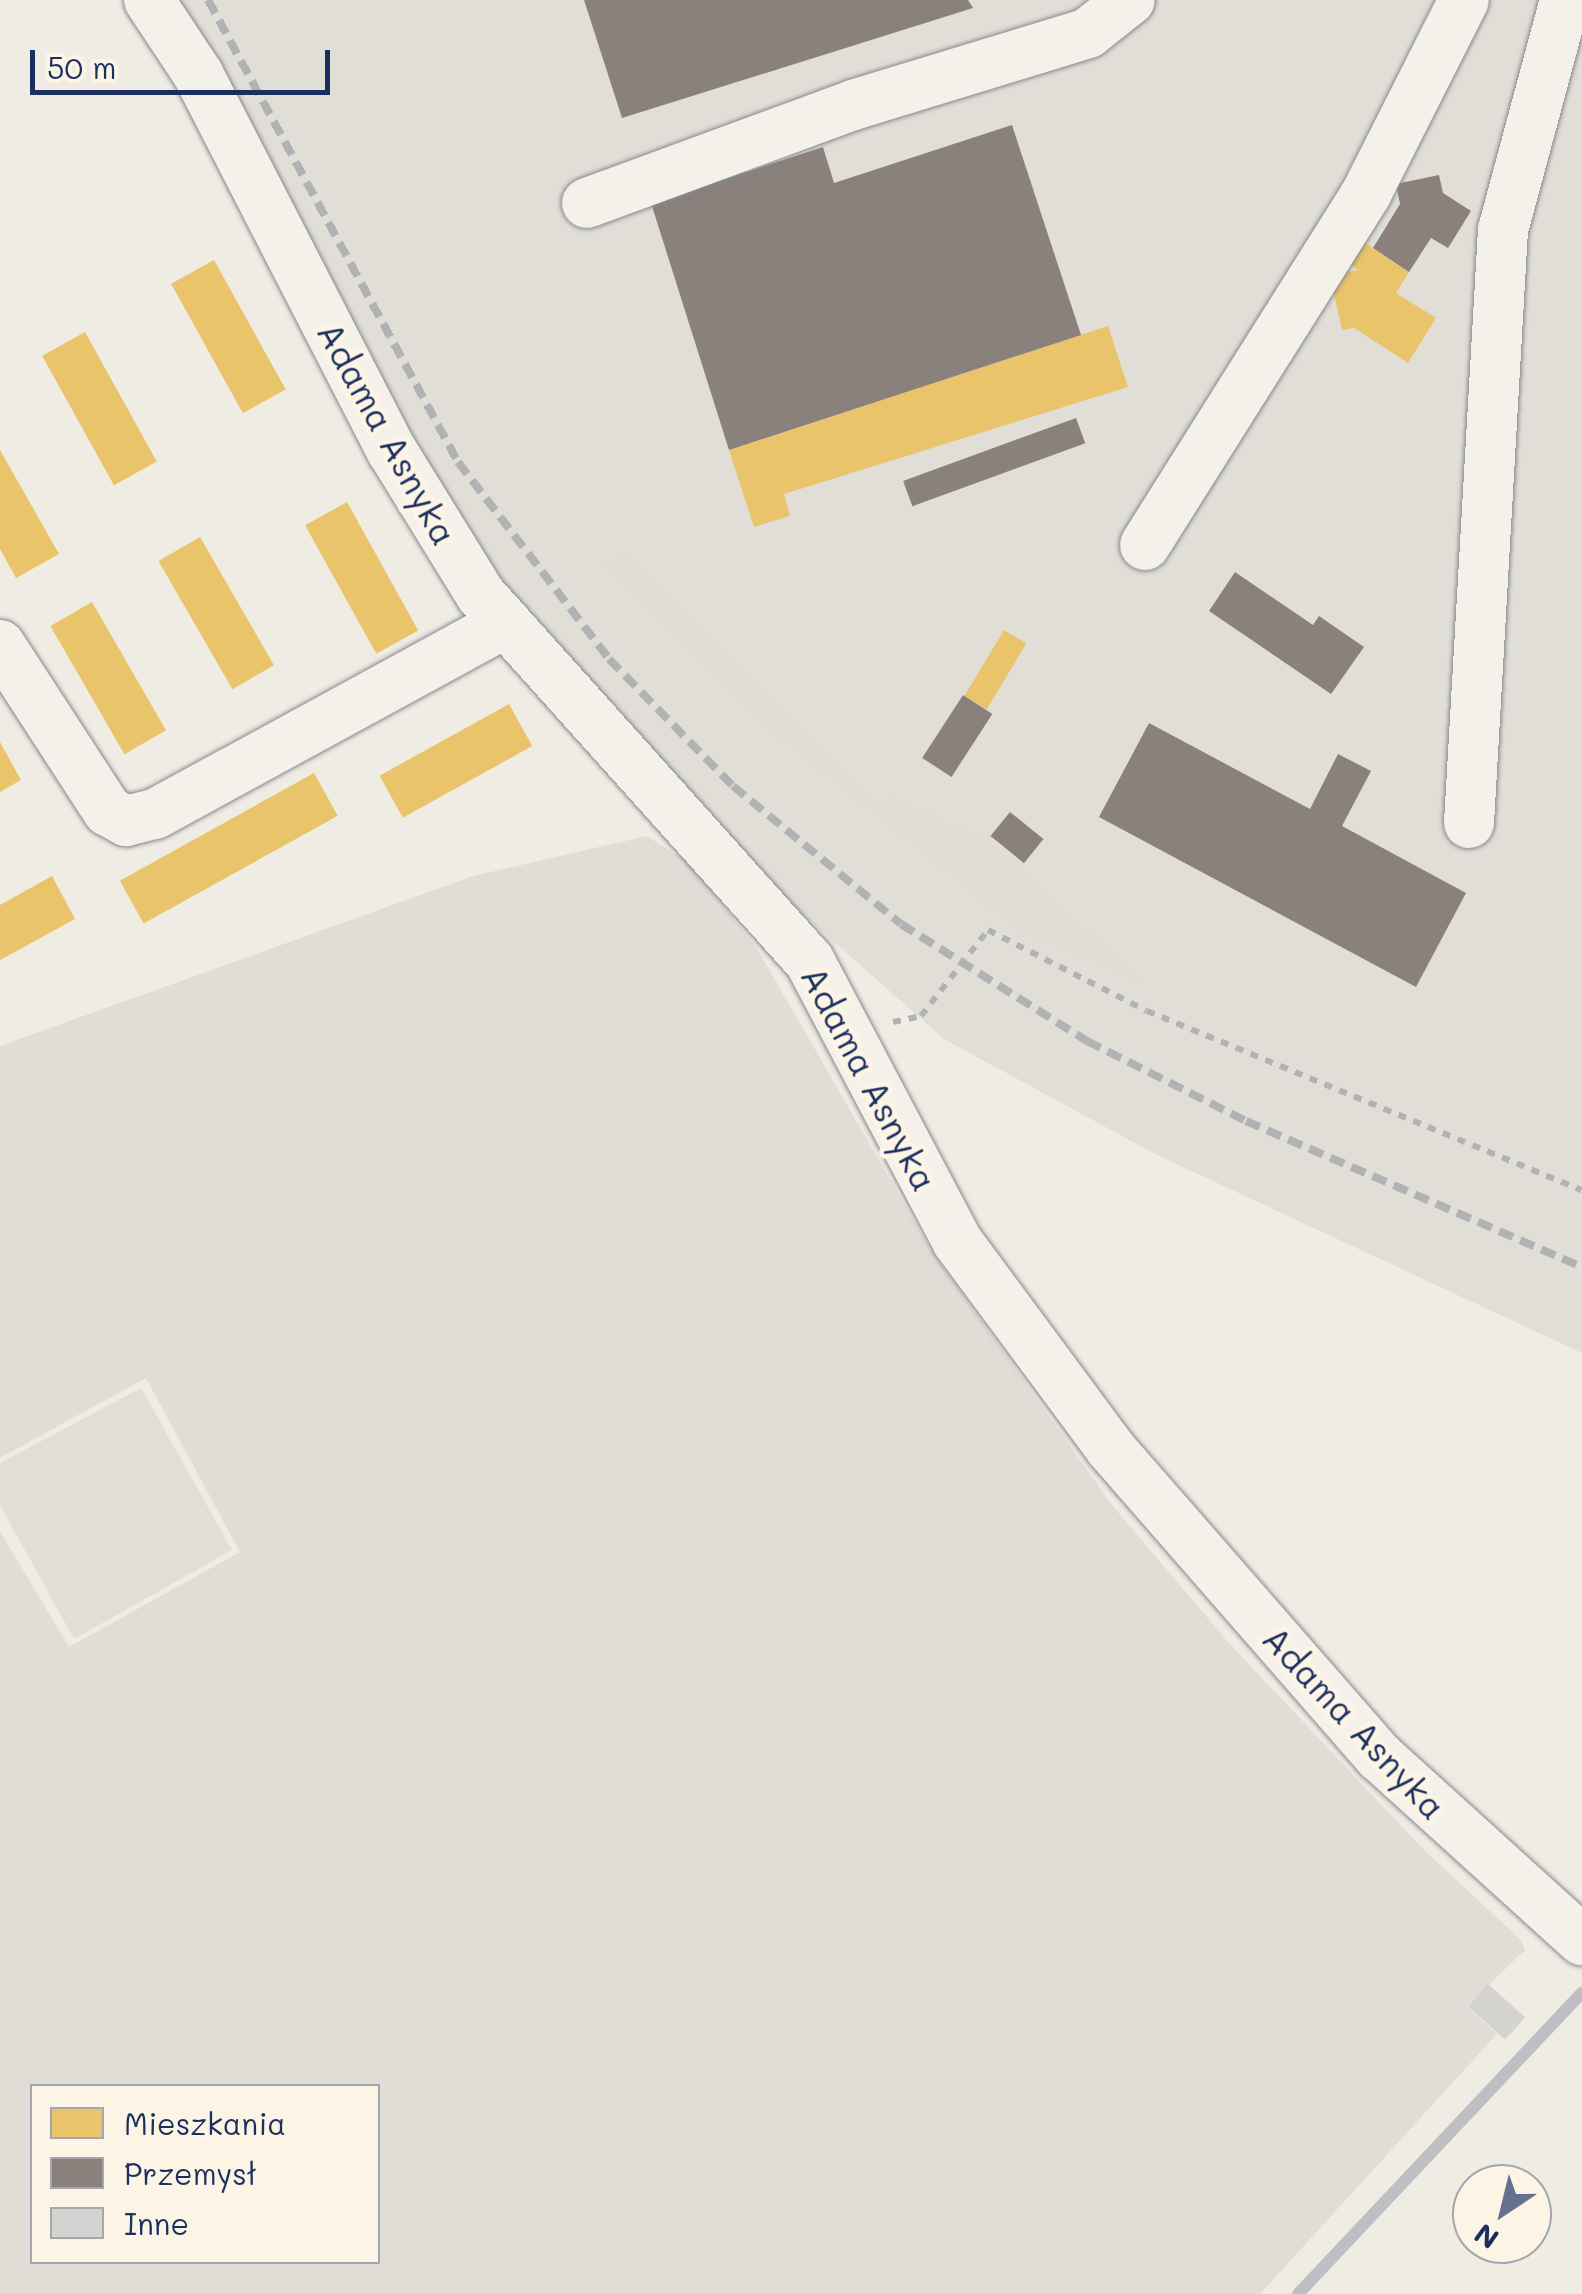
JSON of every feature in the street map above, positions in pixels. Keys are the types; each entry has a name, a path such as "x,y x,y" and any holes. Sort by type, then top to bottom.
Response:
{"street":[{"name":"Adama Asnyka","path":"150,0 198,74 392,452 480,594 809,960 956,1241 1110,1448 1380,1758 1582,1940"},
{"path":"587,203 853,105 1088,33 1130,0"},
{"path":"1145,545 1366,194 1464,0"},
{"path":"1469,823 1504,230 1565,0"},
{"path":"0,646 108,812 126,821 155,814 506,623"}],"path":[{"path":"848,1033 921,1016 988,930 1148,1011 1582,1190"}],"shaded area":[{"path":"175,0 1582,0 1582,1353 1157,1155 944,1039 733,853 586,704 420,464","holes":["623,550 880,806 994,844 1150,985 1019,934 764,729 601,560"]},
{"path":"624,550 879,805 892,794 994,844 1153,987 1019,934 764,729 600,560"},
{"path":"647,836 689,863 756,947 929,1247 1112,1505 1228,1642 1424,1850 1520,1939 1525,1950 1467,2006 1497,2034 1260,2294 0,2294 0,1531 69,1647 240,1552 146,1378 0,1458 0,1046 473,876"},
{"path":"141,1388 232,1550 74,1639 0,1505 0,1463"}],"building: Mieszkania":[{"path":"1353,235 1409,272 1396,293 1436,318 1408,363 1354,328 1342,330 1330,276 1358,270 1339,257"},
{"path":"214,260 286,389 243,413 171,284"},
{"path":"1108,326 1128,387 784,494 790,516 754,527 729,450"},
{"path":"85,332 157,461 114,485 42,356"},
{"path":"0,450 59,554 16,578 0,549"},
{"path":"347,502 418,631 376,654 305,525"},
{"path":"200,537 274,665 232,689 158,561"},
{"path":"92,602 166,730 124,754 50,626"},
{"path":"1004,630 1026,643 987,709 964,696"},
{"path":"509,704 532,746 403,818 380,776"},
{"path":"0,742 21,780 0,792"},
{"path":"314,773 338,816 144,923 120,881"},
{"path":"52,876 75,919 0,960 0,905"}],"building: Przemysł":[{"path":"584,0 968,0 973,8 622,118"},
{"path":"1012,125 1081,335 729,450 651,203 823,147 834,183"},
{"path":"1439,175 1443,193 1471,211 1448,248 1431,238 1409,272 1373,248 1400,204 1396,184"},
{"path":"1076,418 1085,443 912,506 903,481"},
{"path":"1235,572 1313,625 1319,616 1364,647 1331,694 1209,611"},
{"path":"963,695 992,714 952,777 922,758"},
{"path":"1149,723 1310,809 1338,754 1371,771 1342,826 1466,893 1416,987 1099,817"},
{"path":"1010,812 1043,839 1024,863 990,836"}],"building: Inne":[{"path":"1488,1984 1525,2017 1505,2040 1468,2006"}],"waterway":[{"path":"1298,2294 1582,1993"}],"railway":[{"path":"208,0 458,462 609,659 733,786 901,924 1087,1041 1246,1121 1582,1267"}]}
